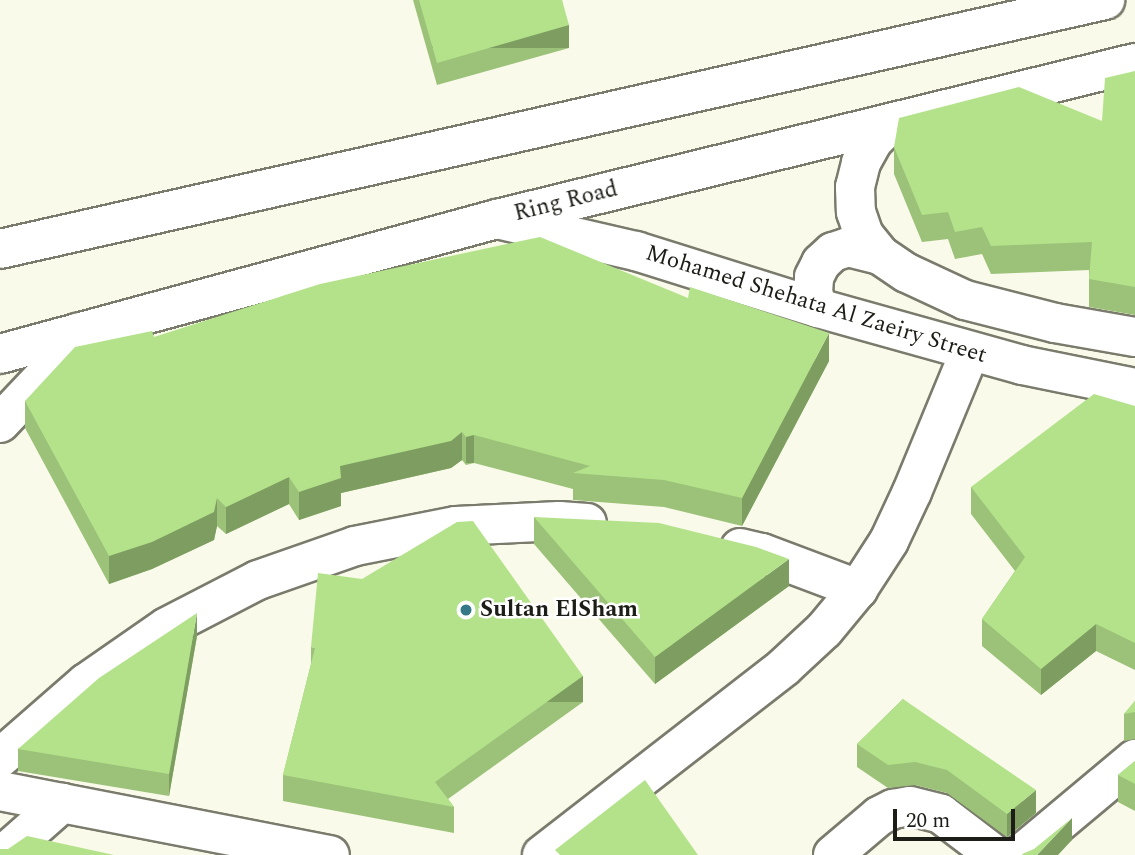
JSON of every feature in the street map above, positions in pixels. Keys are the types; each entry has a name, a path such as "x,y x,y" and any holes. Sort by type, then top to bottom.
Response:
{"main road":[{"path":"0,248 1105,0"},
{"name":"Ring Road","path":"0,354 497,219 1135,62"},
{"path":"891,123 873,141 861,163 855,187 856,212 864,236 880,255 906,273 965,300 1055,323 1135,337"},
{"name":"Mohamed Shehata Al Zaeiry Street","path":"497,219 636,251 818,308 970,351 1135,388"},
{"path":"818,308 813,293 814,277 821,263 833,253 848,247 880,255"},
{"path":"0,423 51,369 79,332"},
{"path":"542,855 784,667 824,630 858,590 889,541 970,351"},
{"path":"0,758 86,683 167,627 258,580 355,546 456,526 559,520 624,526"},
{"path":"712,541 762,553 858,590"},
{"path":"1020,855 1135,759"},
{"path":"0,791 330,855"},
{"path":"3,855 62,803"},
{"path":"834,855 879,816 893,809 910,806 941,814 995,855"}],"building":[{"path":"419,0 562,0 569,25 437,63"},
{"path":"1135,71 1135,287 1089,279 1092,242 991,246 982,227 955,232 948,212 922,215 894,147 899,118 1019,87 1102,121 1105,78"},
{"path":"540,237 688,298 690,287 829,333 742,498 664,480 573,473 590,466 474,435 466,437 462,432 451,441 340,466 341,478 299,492 289,477 226,507 217,498 214,512 152,542 109,556 25,401 75,347 152,331 154,337 320,284"},
{"path":"1094,394 1135,406 1135,643 1096,624 1041,669 982,619 1025,557 971,487"},
{"path":"534,517 659,523 756,547 789,559 655,657"},
{"path":"473,521 583,676 435,782 454,807 283,775 315,648 311,647 318,573 362,579 457,522"},
{"path":"197,613 169,774 18,749 99,678"},
{"path":"903,699 1036,790 1007,814 947,770 915,762 888,765 857,744"},
{"path":"1135,701 1135,712 1124,714"},
{"path":"1135,761 1135,784 1118,775"},
{"path":"645,780 698,855 560,855 555,850"},
{"path":"1072,818 1037,855 1022,854 1034,849"},
{"path":"27,836 114,855 0,855 0,849 8,849"}],"place":[{"name":"Sultan ElSham","path":"466,610"}]}
